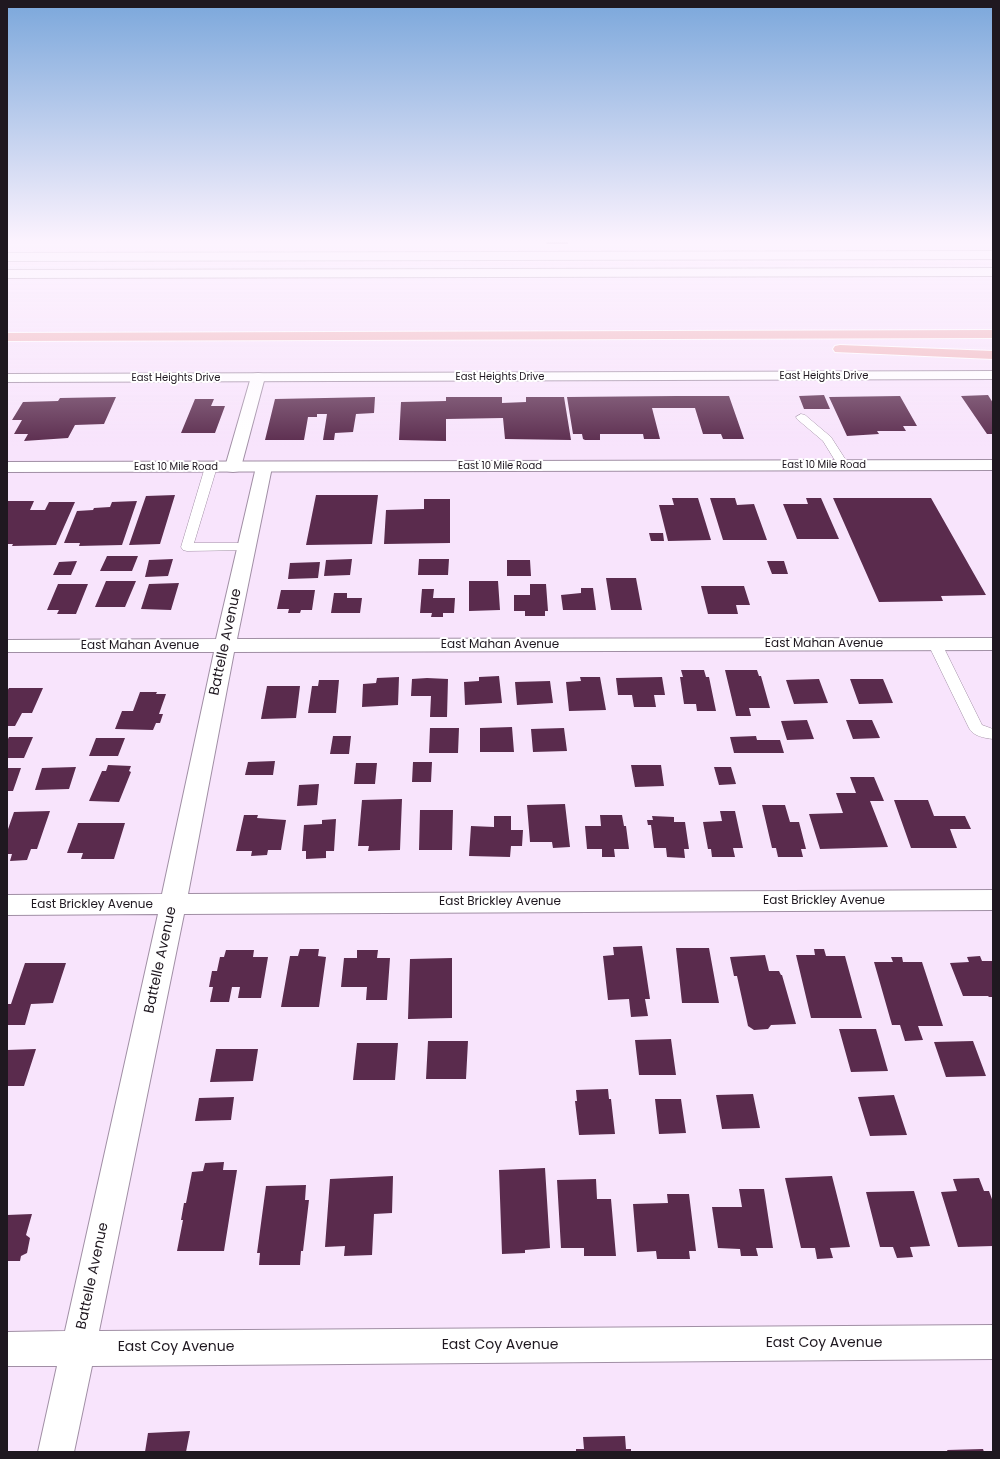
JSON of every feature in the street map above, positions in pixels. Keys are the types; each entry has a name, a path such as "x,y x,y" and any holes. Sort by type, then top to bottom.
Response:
{"highway":[{"path":"519,335 993,322"},
{"path":"7,337 993,334"},
{"path":"718,336 790,347 814,348"},
{"path":"829,349 993,355"}],"street":[{"name":"East Heights Drive","path":"7,378 993,375"},
{"path":"233,467 258,377"},
{"name":"East 10 Mile Road","path":"7,467 993,465"},
{"name":"Battelle Avenue","path":"56,1452 173,904 225,646 264,467"},
{"name":"East Mahan Avenue","path":"7,646 993,644"},
{"name":"East Brickley Avenue","path":"7,905 993,900"},
{"name":"East Coy Avenue","path":"7,1349 993,1342"}],"lane":[{"path":"801,418 827,439 843,465"},
{"path":"211,467 187,547 247,547"},
{"path":"935,644 976,728 986,733 993,734"}],"building":[{"path":"824,395 830,409 804,409 799,396"},
{"path":"988,395 993,403 993,434 987,434 961,396"},
{"path":"729,396 744,439 723,439 721,434 703,434 695,408 652,408 660,439 644,439 643,434 600,434 600,440 585,440 583,439 582,434 573,434 567,397"},
{"path":"900,396 917,426 903,426 906,431 877,431 879,434 847,436 829,397"},
{"path":"116,397 104,424 75,425 68,438 24,441 28,434 14,434 22,420 12,420 23,402 58,401 60,398"},
{"path":"375,397 374,413 356,414 353,432 335,433 334,440 323,440 327,414 317,414 317,417 308,417 304,440 265,440 275,399"},
{"path":"446,397 502,397 502,403 526,402 526,397 564,397 571,440 505,439 503,418 446,419 446,441 399,440 401,402 446,401"},
{"path":"195,399 214,399 211,406 225,406 215,433 181,433"},
{"path":"175,495 160,544 129,545 146,496"},
{"path":"316,495 378,495 372,544 306,545"},
{"path":"672,498 698,498 711,540 668,541 659,505 674,505"},
{"path":"710,498 735,498 737,505 754,504 767,540 723,540"},
{"path":"806,498 821,498 839,539 797,539 783,504 808,504"},
{"path":"833,498 931,498 986,595 941,596 943,601 879,602"},
{"path":"424,499 450,499 450,543 384,544 386,510 424,509"},
{"path":"7,501 34,501 30,510 45,510 49,502 75,502 56,545 12,546 13,544 7,544"},
{"path":"137,501 122,545 79,546 80,543 64,543 77,511 110,507 112,502"},
{"path":"649,533 663,533 664,541 651,541"},
{"path":"107,556 138,556 132,571 100,571"},
{"path":"173,559 168,576 145,577 149,560"},
{"path":"352,559 350,575 324,576 326,560"},
{"path":"419,559 449,559 448,575 418,575"},
{"path":"507,560 530,560 531,576 507,576"},
{"path":"77,561 71,575 53,575 59,562"},
{"path":"767,561 784,561 788,574 772,574"},
{"path":"320,562 318,578 288,579 290,563"},
{"path":"606,578 636,578 642,610 611,610"},
{"path":"106,581 136,581 125,607 95,607"},
{"path":"469,581 498,581 500,610 469,611"},
{"path":"179,583 171,610 141,609 149,584"},
{"path":"58,584 88,584 76,614 57,614 59,610 47,610"},
{"path":"530,584 546,584 548,611 545,611 545,616 525,616 525,611 514,611 514,595 530,595"},
{"path":"701,586 744,586 750,605 736,605 738,614 708,614"},
{"path":"581,588 593,588 596,610 563,610 561,595 581,593"},
{"path":"422,589 434,589 433,598 455,598 454,613 443,613 443,617 431,617 432,613 420,613"},
{"path":"281,590 315,590 312,610 301,610 300,613 288,613 289,609 277,609"},
{"path":"334,593 347,593 347,598 362,598 360,613 331,613"},
{"path":"681,670 704,670 706,677 709,677 716,711 697,711 696,704 684,704 680,677 683,677"},
{"path":"725,670 757,670 759,676 761,676 770,708 749,708 751,716 736,716"},
{"path":"499,676 502,703 465,705 464,682 479,681 479,677"},
{"path":"399,677 398,705 362,707 363,684 376,683 377,678"},
{"path":"580,677 600,677 606,710 569,711 566,682 581,681"},
{"path":"662,677 665,695 654,695 656,707 634,707 632,695 618,695 616,678"},
{"path":"412,679 448,679 447,717 430,717 431,696 411,696"},
{"path":"819,679 828,703 794,704 786,680"},
{"path":"850,679 883,679 893,703 859,704"},
{"path":"319,680 339,680 336,713 308,713 312,686 318,686"},
{"path":"550,681 553,703 517,705 515,682"},
{"path":"267,686 300,686 296,718 261,719"},
{"path":"9,688 43,688 32,713 22,713 15,726 7,726 7,691"},
{"path":"140,692 157,692 156,694 166,694 159,714 163,714 160,723 156,723 153,730 115,729 122,711 133,711"},
{"path":"807,720 814,739 787,740 781,721"},
{"path":"846,720 872,720 880,738 853,739"},
{"path":"512,727 514,752 480,752 480,728"},
{"path":"430,728 459,728 458,753 429,753"},
{"path":"564,728 567,751 533,752 531,729"},
{"path":"333,736 351,736 349,754 330,754"},
{"path":"756,736 757,740 780,740 784,753 734,753 730,737"},
{"path":"9,737 33,737 24,758 7,758 7,741"},
{"path":"96,738 125,738 118,756 89,756"},
{"path":"275,761 273,775 245,775 248,762"},
{"path":"413,762 432,762 431,782 412,782"},
{"path":"356,763 377,763 375,784 354,784"},
{"path":"108,765 131,766 129,771 131,772 119,802 89,801 102,771 106,771"},
{"path":"631,765 661,765 664,786 635,787"},
{"path":"76,767 69,789 35,790 42,768"},
{"path":"714,767 731,767 736,784 719,785"},
{"path":"7,768 21,768 13,791 7,791"},
{"path":"850,777 874,777 884,801 870,801 888,847 820,849 809,814 843,813 836,793 856,793"},
{"path":"319,784 317,805 297,806 299,785"},
{"path":"402,799 400,850 368,851 369,846 358,846 362,800"},
{"path":"894,800 928,800 934,816 965,816 971,829 950,829 957,848 911,848"},
{"path":"565,804 570,847 553,848 552,842 530,842 527,805"},
{"path":"762,805 785,805 790,822 799,822 806,849 801,849 803,857 778,857 776,848 772,848"},
{"path":"420,810 453,810 452,850 419,850"},
{"path":"50,811 37,849 31,849 27,860 10,861 12,854 7,854 7,832 14,812"},
{"path":"720,811 735,811 743,848 733,848 735,857 712,857 711,849 708,849 703,822 722,821"},
{"path":"244,815 258,815 257,818 286,820 281,850 268,850 267,855 251,856 252,851 236,851"},
{"path":"600,815 622,815 624,826 626,826 629,849 614,849 615,857 602,857 602,849 587,849 585,826 601,826"},
{"path":"494,816 511,816 511,830 523,830 522,846 511,846 510,857 469,856 471,826 494,827"},
{"path":"652,816 674,817 674,822 685,822 689,849 684,849 685,858 667,857 666,848 654,848 651,825 648,825 647,820 653,820"},
{"path":"336,819 334,851 326,851 326,858 306,859 306,851 302,851 304,825 322,824 322,820"},
{"path":"78,823 125,823 114,859 81,859 83,853 67,853"},
{"path":"642,946 650,999 645,999 648,1016 631,1017 629,999 608,1000 603,956 614,955 613,947"},
{"path":"676,948 709,948 719,1003 682,1003"},
{"path":"300,949 319,949 318,956 326,957 319,1007 281,1007 290,956 298,956"},
{"path":"814,949 824,949 826,956 845,956 862,1018 811,1018 796,955 815,955"},
{"path":"226,950 254,950 253,957 268,957 261,998 238,998 240,987 232,987 229,1002 210,1002 213,987 209,987 212,971 217,971 220,957 224,957"},
{"path":"357,950 378,950 377,958 390,958 387,1000 366,1000 367,987 341,987 344,958 357,958"},
{"path":"765,955 769,971 779,971 782,975 796,1024 771,1025 768,1029 754,1030 748,1026 737,976 734,976 730,957"},
{"path":"980,956 982,961 993,961 993,997 963,996 950,963 969,962 967,957"},
{"path":"891,957 902,957 903,962 922,962 943,1026 918,1026 923,1040 905,1041 900,1025 892,1025 874,962 893,962"},
{"path":"452,958 452,1018 408,1019 410,959"},
{"path":"25,963 66,963 53,1003 31,1004 25,1025 7,1025 8,1004 11,1004"},
{"path":"839,1029 876,1029 888,1071 851,1072"},
{"path":"671,1039 676,1075 639,1075 635,1040"},
{"path":"428,1041 468,1041 466,1079 426,1079"},
{"path":"973,1041 986,1076 946,1077 934,1042"},
{"path":"357,1043 398,1043 395,1080 353,1080"},
{"path":"36,1049 24,1086 7,1086 7,1050"},
{"path":"216,1049 258,1049 253,1081 210,1082"},
{"path":"608,1089 609,1099 611,1099 615,1134 579,1135 575,1101 577,1101 576,1090"},
{"path":"753,1094 760,1128 722,1129 716,1095"},
{"path":"894,1095 907,1135 870,1136 858,1097"},
{"path":"234,1097 231,1120 195,1121 199,1098"},
{"path":"655,1099 681,1099 686,1133 659,1134"},
{"path":"224,1162 223,1170 237,1170 224,1251 177,1251 183,1220 181,1220 184,1203 186,1203 192,1172 203,1171 205,1163"},
{"path":"545,1168 550,1248 525,1250 525,1253 502,1254 499,1170"},
{"path":"393,1176 392,1213 374,1214 372,1255 344,1256 345,1246 325,1247 330,1179"},
{"path":"832,1176 850,1247 830,1248 833,1258 817,1259 815,1248 801,1248 785,1178"},
{"path":"979,1178 984,1191 989,1191 993,1202 993,1246 958,1247 941,1192 957,1191 953,1179"},
{"path":"596,1179 597,1199 611,1199 616,1256 584,1256 584,1248 561,1248 557,1180"},
{"path":"306,1185 305,1200 309,1200 300,1265 259,1265 260,1253 257,1253 266,1186"},
{"path":"739,1189 764,1189 773,1248 756,1248 758,1256 741,1256 740,1249 718,1248 712,1207 742,1207"},
{"path":"914,1191 930,1246 910,1247 913,1257 897,1258 893,1247 880,1247 866,1192"},
{"path":"667,1194 689,1194 696,1251 689,1251 690,1259 657,1259 656,1251 637,1252 633,1204 668,1203"},
{"path":"32,1214 26,1235 30,1238 27,1253 21,1256 20,1261 7,1261 7,1215"},
{"path":"190,1431 186,1452 145,1452 148,1433"},
{"path":"625,1436 626,1449 631,1449 631,1452 576,1452 576,1449 584,1449 583,1437"},
{"path":"983,1449 984,1452 948,1452 947,1450"}]}
